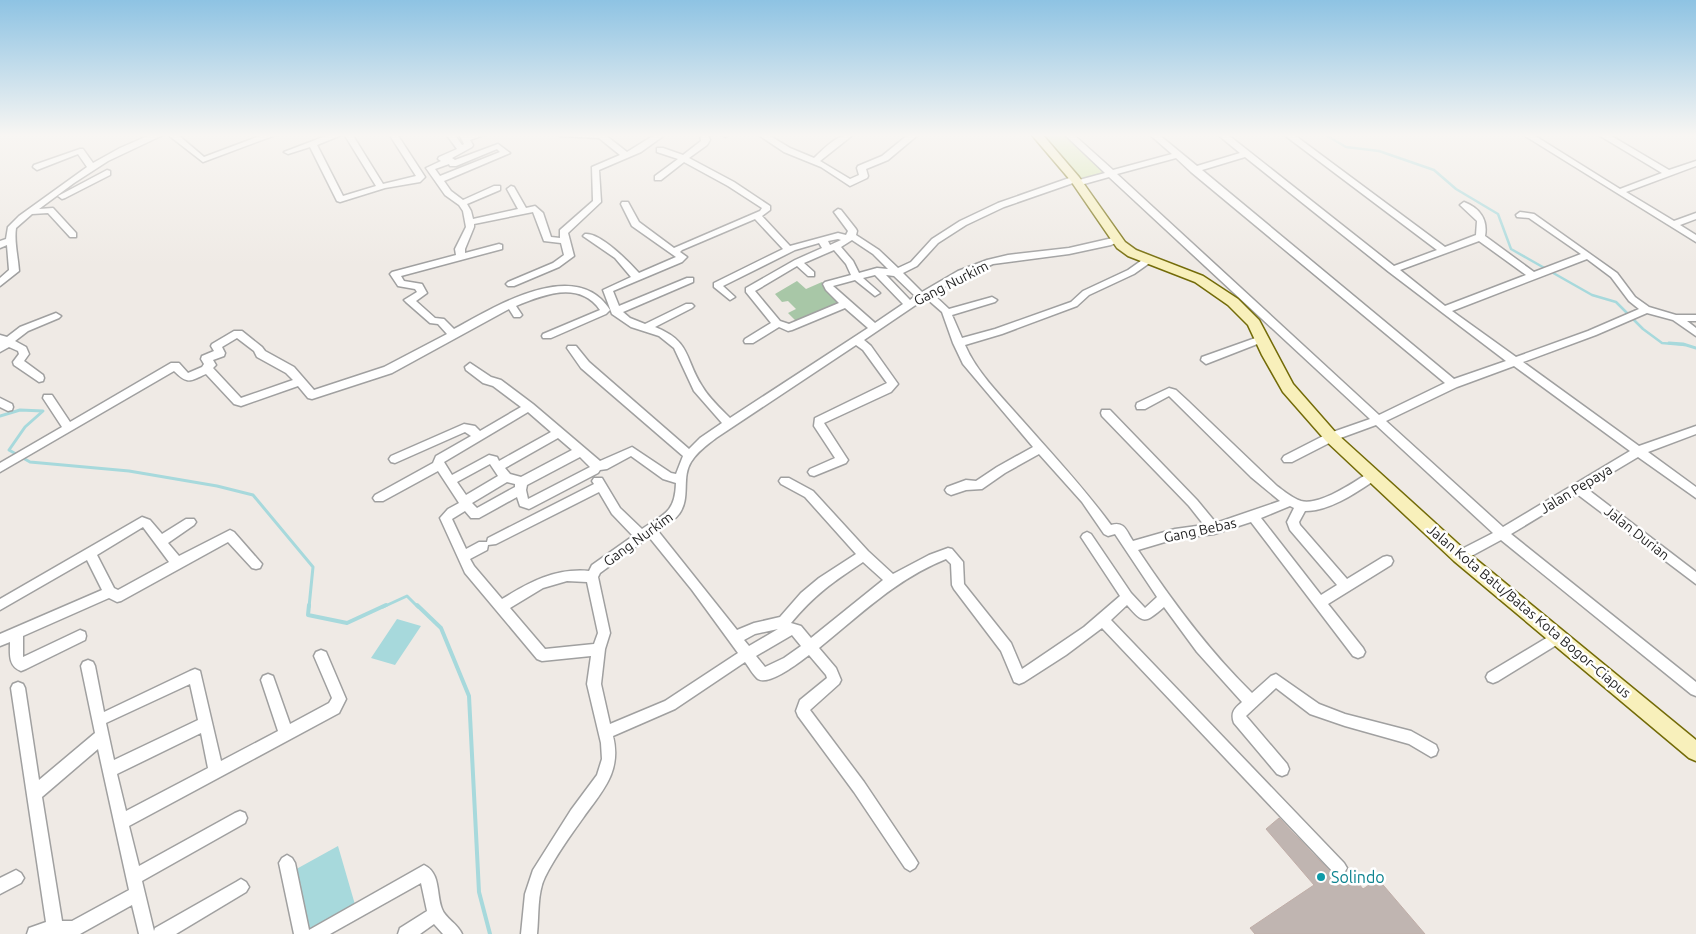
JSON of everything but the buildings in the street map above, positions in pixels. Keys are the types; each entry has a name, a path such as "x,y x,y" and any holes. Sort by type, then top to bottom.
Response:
{"main road":[{"name":"Jalan Kota Batu/Batas Kota Bogor–Ciapus","path":"1073,178 1117,240 1128,250 1148,260 1198,279 1224,296 1254,323 1288,388 1331,437 1460,556 1696,752"}],"street":[{"path":"0,283 14,271 13,249 10,240 12,227 78,178"},
{"path":"42,203 57,199 105,178"},
{"path":"329,178 340,199 421,178"},
{"path":"375,178 381,187"},
{"path":"444,178 438,180 448,193 462,203 467,211 470,227 460,249 461,256"},
{"path":"511,284 569,256 563,234 566,228 597,202 596,178"},
{"path":"674,252 679,248 766,211 767,208 717,178"},
{"path":"843,178 851,183 861,178"},
{"path":"874,328 829,288 828,284 877,271 896,273 914,264 936,241 962,223 1001,205 1076,181 1096,178"},
{"path":"1114,178 1502,534 1696,690"},
{"path":"1203,178 1453,384"},
{"path":"1276,178 1444,310 1696,493"},
{"path":"1346,178 1443,250"},
{"path":"1596,178 1696,239"},
{"path":"1619,192 1656,178"},
{"path":"462,203 497,188"},
{"path":"511,189 523,210"},
{"path":"594,297 682,258 634,224 626,204"},
{"path":"1464,205 1482,220 1480,237"},
{"path":"30,212 50,210 73,235"},
{"path":"468,223 489,216 523,210 538,210 547,239 566,241"},
{"path":"838,212 853,231 849,238 832,248 798,262 750,290 777,324 789,328 847,303"},
{"path":"1520,215 1530,216 1588,255 1614,275 1632,299 1646,309 1676,318 1696,318"},
{"path":"756,216 788,249"},
{"path":"1673,225 1696,216"},
{"path":"588,236 618,256 638,278"},
{"path":"730,298 717,285 788,249 838,236 849,238 876,252 896,273 946,313 967,361 1004,407 1086,500 1108,531 1118,528 1164,599 1212,658 1252,702"},
{"path":"1392,270 1480,237"},
{"path":"1480,237 1533,276"},
{"path":"822,239 850,263 857,276 875,293"},
{"path":"0,245 10,240"},
{"name":"Gang Nurkim","path":"529,934 533,894 538,875 576,815 602,779 610,750 594,684 598,649 604,633 592,576 596,569 670,517 678,509 681,499 680,480 682,468 690,456 706,440 729,424 924,295 990,262 1019,256 1039,256 1117,240"},
{"path":"453,334 441,321 433,321 409,300 422,293 419,286 401,284 395,274 499,247"},
{"path":"1444,310 1588,255"},
{"path":"958,343 998,332 1074,304 1086,293 1131,272 1148,260"},
{"path":"798,262 811,274"},
{"path":"877,271 909,305"},
{"path":"615,312 690,280"},
{"path":"0,468 175,366 187,378 208,369 207,367 210,365 206,359 220,353 216,346 238,333 258,349 261,354 290,370 312,395 387,370 510,304 554,289 575,290 594,297 604,307 605,310 603,312 547,336"},
{"path":"608,290 615,312 633,325 647,327 663,333 677,344 702,395 729,424"},
{"path":"946,313 992,300"},
{"path":"510,304 518,315"},
{"path":"647,327 689,306"},
{"path":"1288,459 1331,437 1378,420 1453,384 1636,315 1646,309"},
{"path":"0,348 5,340 24,329 56,316"},
{"path":"1676,318 1696,333"},
{"path":"749,341 777,324"},
{"path":"1206,360 1261,339"},
{"path":"5,340 24,351 18,362 39,378"},
{"path":"814,472 842,460 819,426 819,421 887,389 893,384 868,348 857,340"},
{"path":"572,348 585,365 690,456"},
{"path":"470,367 487,380 498,382 581,451 595,468 600,486 616,511 645,533 696,586 759,671 766,674 811,648 844,618 892,581 936,558 950,553 957,562 958,585 1006,647 1018,678 1064,650 1104,621 1127,597"},
{"path":"208,369 241,402 300,382"},
{"path":"1141,406 1169,392 1172,393 1256,474 1289,502 1301,506 1309,506 1338,496 1374,475"},
{"path":"48,398 68,427"},
{"path":"529,407 443,456 438,462 475,515 581,451"},
{"path":"1106,413 1193,503 1214,528"},
{"path":"394,460 464,428 471,429 478,436"},
{"name":"Jalan Pepaya","path":"1460,556 1502,534 1638,451 1696,430"},
{"path":"497,467 559,432"},
{"path":"951,490 966,486 978,486 1001,470 1040,448"},
{"path":"450,480 490,459 493,460 506,477 521,486 524,503 529,504 595,468 603,466 632,451 667,476 680,480"},
{"path":"379,498 439,466"},
{"path":"506,477 452,512 446,518 469,569 534,648 542,655 598,649"},
{"path":"784,480 808,494 864,555 892,581"},
{"path":"463,557 600,486"},
{"name":"Jalan Durian","path":"1577,488 1696,579"},
{"name":"Gang Bebas","path":"1130,547 1175,534 1214,528 1254,517 1289,502"},
{"path":"1301,506 1293,522 1294,527 1346,587"},
{"path":"1254,517 1358,652"},
{"path":"0,605 142,522 146,523 177,563"},
{"path":"161,541 190,522"},
{"path":"90,554 110,592 117,597 230,534 256,564"},
{"path":"1087,537 1127,597 1145,616 1164,599"},
{"path":"735,639 747,630 757,626 784,622 805,597 823,582 864,555"},
{"path":"1320,602 1387,561"},
{"path":"501,607 532,588 556,578 592,576"},
{"path":"0,640 110,592"},
{"path":"1104,621 1339,868"},
{"path":"606,732 670,705 747,654 790,629 798,632 830,672 834,680 805,704 803,711 859,787 910,863"},
{"path":"16,634 18,662 21,665 80,636"},
{"path":"1493,677 1558,637"},
{"path":"121,822 286,734 338,704 339,698 321,656"},
{"path":"88,666 109,770 147,934"},
{"path":"108,717 195,675 216,770"},
{"path":"268,680 286,734"},
{"path":"1282,769 1239,718 1239,713 1276,680 1315,709 1345,720 1412,738 1431,750"},
{"path":"18,688 56,929"},
{"path":"109,770 205,724"},
{"path":"34,794 102,736"},
{"path":"134,877 240,818"},
{"path":"287,863 302,934"},
{"path":"315,934 420,873 426,873 428,877 435,914 454,934"},
{"path":"0,886 16,878"},
{"path":"161,934 241,887"},
{"path":"35,934 44,930 73,928 138,893"},
{"path":"406,934 435,914"}],"green space":[{"path":"1075,178 1090,178 1078,181"},
{"path":"797,281 806,289 822,282 844,304 800,325 788,313 796,309 788,301 782,302 775,294"}],"water":[{"path":"397,619 421,626 395,665 371,658"},
{"path":"338,846 356,908 310,934 291,872"}],"waterway":[{"path":"1443,178 1456,189 1498,214 1511,249 1592,295 1616,302 1643,329 1662,343 1685,345"},
{"path":"1669,343 1683,344 1696,348"},
{"path":"0,416 20,410 43,411 25,427 9,450 30,462 129,471 217,486 253,495 313,567 309,607"},
{"path":"383,607 407,596 418,607"},
{"path":"309,605 308,615 347,623 386,605"},
{"path":"417,605 441,628 469,696 479,892 490,934"}],"place":[{"name":"Solindo","path":"1321,877"}]}
